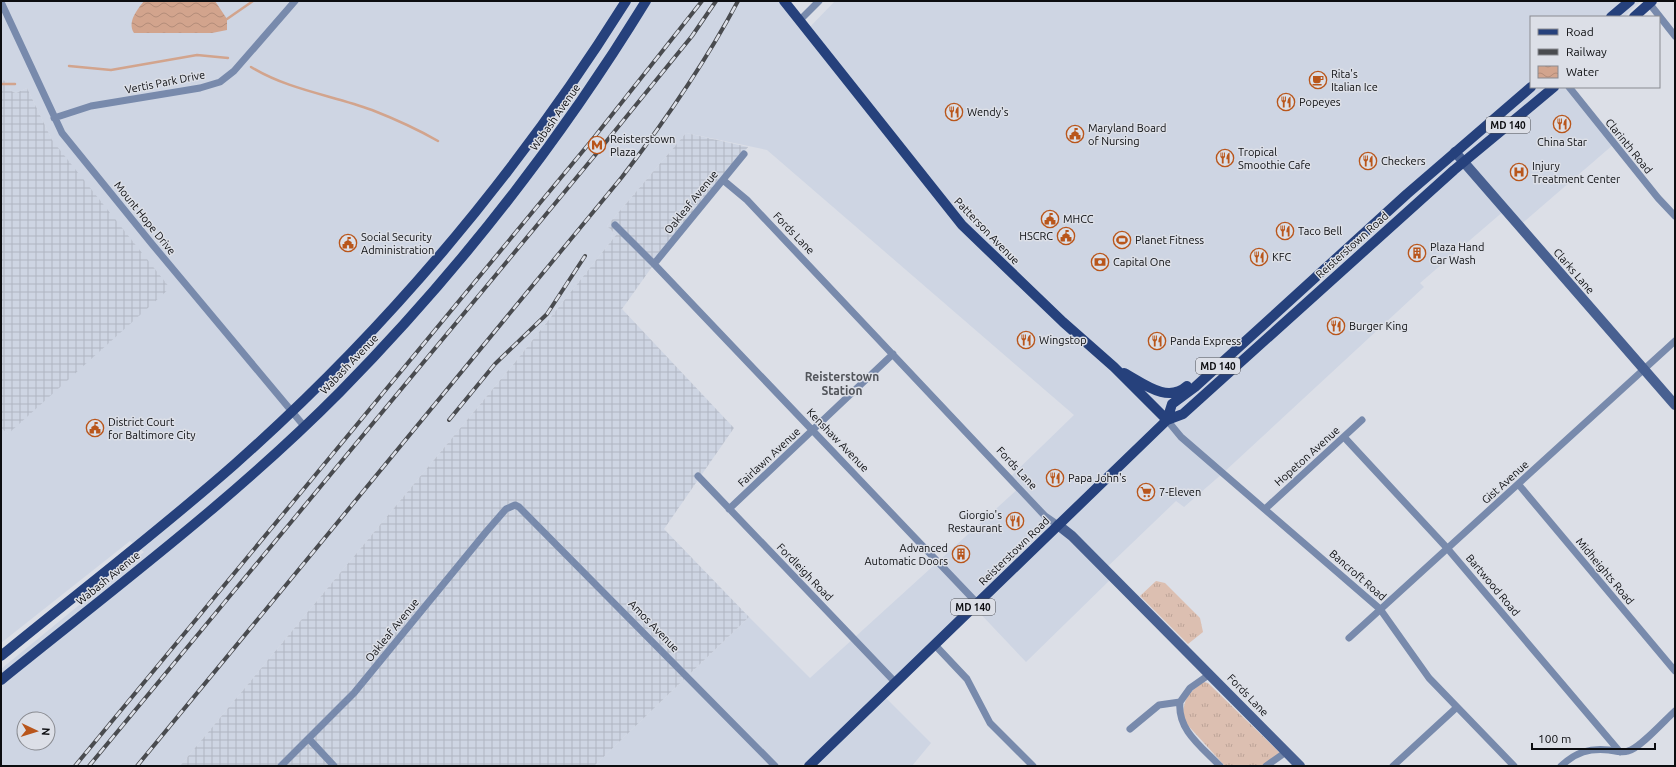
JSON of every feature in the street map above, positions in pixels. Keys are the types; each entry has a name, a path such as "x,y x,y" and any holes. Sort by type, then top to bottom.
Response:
{"main road":[{"name":"Wabash Avenue","path":"1,656 234,465 292,411 381,321 472,216 534,137 626,1"},
{"name":"Wabash Avenue","path":"1,680 246,479 340,392 397,332 489,226 554,140 594,83 646,1"},
{"path":"1612,16 1630,1"},
{"name":"Patterson Avenue","path":"787,2 962,225 1063,322 1114,367 1166,420"},
{"path":"1635,16 1651,2"},
{"name":"Reisterstown Road","path":"1166,420 1172,404 1195,387 1358,238 1530,88"},
{"name":"Reisterstown Road","path":"809,766 1166,420 1183,414 1463,162 1553,88"},
{"path":"1333,278 1332,270 1350,253 1358,238"},
{"path":"1114,367 1158,391 1170,394 1183,389 1211,365 1241,345"}],"street":[{"name":"Vertis Park Drive","path":"54,118 72,114 91,106 200,88 220,82 234,71 295,1"},
{"path":"800,20 819,1"},
{"name":"Mount Hope Drive","path":"1,2 62,134 133,222 304,426"},
{"path":"1651,2 1675,36"},
{"name":"Clarinth Road","path":"1570,88 1658,198 1675,216"},
{"name":"Clarks Lane","path":"1455,152 1675,406"},
{"name":"Oakleaf Avenue","path":"654,264 744,154"},
{"name":"Fords Lane","path":"723,180 747,200 1045,516 1072,536 1300,766"},
{"name":"Kenshaw Avenue","path":"615,225 813,430 977,603"},
{"name":"Gist Avenue","path":"1349,638 1675,341"},
{"name":"Fairlawn Avenue","path":"730,509 893,354"},
{"name":"Bancroft Road","path":"1166,420 1181,437 1380,609 1429,678 1456,708 1514,766"},
{"name":"Hopeton Avenue","path":"1265,509 1362,420"},
{"name":"Bartwood Road","path":"1344,437 1447,548 1620,752"},
{"name":"Fordleigh Road","path":"698,476 895,682"},
{"name":"Midheights Road","path":"1518,485 1675,671"},
{"name":"Oakleaf Avenue","path":"281,766 354,693 506,509 515,505"},
{"name":"Amos Avenue","path":"515,505 519,507 603,590 775,766"},
{"path":"934,644 967,679 990,723 1033,766"},
{"path":"1210,674 1190,688 1180,702 1179,710 1182,724 1220,766"},
{"path":"1130,729 1159,705 1180,702"},
{"path":"1393,766 1456,708"},
{"path":"1561,766 1581,752 1597,749 1627,752 1636,747 1675,711"},
{"path":"309,739 334,766"},
{"path":"1266,766 1286,752"}],"shaded area":[{"path":"1,1 783,1 806,31 835,1 1641,1 1625,16 1530,16 1530,88 1566,88 1614,144 1519,226 1505,210 1420,283 1424,287 1223,473 1184,507 1176,501 1103,571 1111,579 1026,662 974,607 882,694 931,743 912,766 594,766 749,617 810,678 1020,487 1008,479 1074,415 767,150 686,133 607,226 616,235 516,361 180,766 1,766 1,669 144,552 130,541 1,643 1,428 8,434 52,140 27,88 16,93 11,91 7,81 1,80"},
{"path":"1,80 7,81 11,91 16,93 27,88 52,140 170,288 8,434 1,428"},
{"path":"686,133 748,147 654,264 622,309 734,428 664,529 749,617 594,766 180,766 516,361 616,235 607,226"}],"green space":[{"path":"1156,581 1165,583 1200,618 1203,632 1188,644 1140,596"},
{"path":"1204,682 1208,683 1281,754 1261,766 1225,766 1183,720 1184,707 1187,698"}],"water":[{"path":"144,1 215,1 227,19 227,30 212,33 134,33 132,29 132,20"}],"waterway":[{"path":"227,19 253,1"},
{"path":"69,66 111,70 197,55 228,58"},
{"path":"251,67 265,75 295,87 372,110 406,124 438,141"},
{"path":"1,84 15,84"}],"railway":[{"path":"75,766 592,140 702,1"},
{"path":"89,766 601,148 692,36 716,1"},
{"path":"137,766 622,177 654,135 684,91 712,47 738,1"},
{"path":"449,420 495,364 547,314 585,256"}],"place":[{"name":"Rita's Italian Ice","path":"1318,80"},
{"name":"Popeyes","path":"1286,102"},
{"name":"Wendy's","path":"954,112"},
{"name":"China Star","path":"1562,124"},
{"name":"Maryland Board of Nursing","path":"1075,134"},
{"name":"Reisterstown Plaza","path":"597,145"},
{"name":"Tropical Smoothie Cafe","path":"1225,158"},
{"name":"Checkers","path":"1368,161"},
{"name":"Injury Treatment Center","path":"1519,172"},
{"name":"MHCC","path":"1050,219"},
{"name":"Taco Bell","path":"1285,231"},
{"name":"HSCRC","path":"1066,236"},
{"name":"Planet Fitness","path":"1122,240"},
{"name":"Social Security Administration","path":"348,243"},
{"name":"Plaza Hand Car Wash","path":"1417,253"},
{"name":"KFC","path":"1259,257"},
{"name":"Capital One","path":"1100,262"},
{"name":"Burger King","path":"1336,326"},
{"name":"Wingstop","path":"1026,340"},
{"name":"Panda Express","path":"1157,341"},
{"name":"District Court for Baltimore City","path":"95,428"},
{"name":"Papa John's","path":"1055,478"},
{"name":"7-Eleven","path":"1146,492"},
{"name":"Giorgio's Restaurant","path":"1015,521"},
{"name":"Advanced Automatic Doors","path":"961,554"}],"district":[{"name":"Reisterstown Station","path":"842,383"}]}
